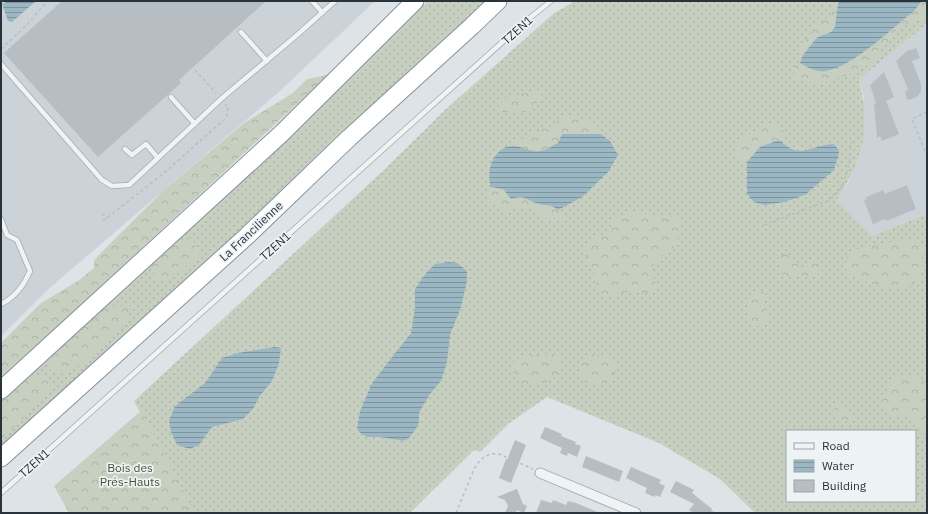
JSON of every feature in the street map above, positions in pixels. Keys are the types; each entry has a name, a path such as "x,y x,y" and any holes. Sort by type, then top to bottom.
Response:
{"highway":[{"path":"1,390 282,134 415,1"},
{"name":"La Francilienne","path":"1,458 247,236 349,138 498,1"},
{"path":"472,26 494,14 510,1"}],"street":[{"path":"540,472 636,513"}],"lane":[{"path":"312,1 322,12"},
{"path":"1,64 102,180 112,186 129,185 221,99 267,61 334,1"},
{"name":"TZEN1","path":"1,493 428,108 551,1"},
{"path":"241,32 267,61"},
{"path":"171,98 195,124"},
{"path":"125,149 132,155 146,144 158,158"},
{"path":"1,219 7,235 17,240 30,271 24,285 8,301 1,304"}],"path":[{"path":"1,49 27,25 47,1"},
{"path":"927,112 912,119 923,149 927,154"},
{"path":"764,225 835,197 847,175 851,142"},
{"path":"103,221 163,174"},
{"path":"102,215 104,214 107,218"},
{"path":"456,513 474,469 484,456 494,453 499,454 540,472"}],"shaded area":[{"path":"1,1 375,1 280,91 52,286 1,336"},
{"path":"927,24 927,214 872,236 837,200 850,180 864,98 859,79"}],"green space":[{"path":"428,1 486,1 316,163 1,449 1,399 328,99"},
{"path":"575,1 927,1 927,24 859,79 863,97 863,142 854,170 837,200 872,236 927,214 927,513 755,513 720,479 659,443 547,397 508,424 480,452 474,450 410,513 193,513 134,401 385,169 446,109 553,14"},
{"path":"922,1 927,1 927,13 925,18 908,25 901,25 897,28 887,45 882,46 878,56 859,71 828,82 817,83 796,79 794,67 800,63 807,68 852,61 914,11"},
{"path":"838,3 835,27 831,32 818,37 803,55 797,52 814,29 830,15"},
{"path":"328,75 57,327 1,376 1,343 41,303 78,281 94,268 94,260 162,192 244,123 293,93 307,79"},
{"path":"537,90 543,91 543,95 530,110 515,113 501,112 498,108 499,104 506,98"},
{"path":"570,115 598,126 601,134 562,134 558,143 541,151 527,150 514,146 519,140 553,125 561,117"},
{"path":"768,124 777,124 784,131 780,138 760,147 747,162 740,159 736,150 742,140 749,134"},
{"path":"491,187 503,189 539,204 550,204 563,215 562,222 556,218 542,219 536,207 519,210 513,209 506,216 503,213 502,207 491,202 489,203 488,195"},
{"path":"631,212 679,218 678,239 675,245 656,262 650,270 657,285 653,292 641,294 632,291 605,297 596,290 597,280 586,257 585,247 590,241 608,232 615,219"},
{"path":"179,237 193,239 199,255 171,280 157,279 149,265"},
{"path":"911,239 919,244 923,250 922,270 918,279 912,285 904,289 886,289 861,280 847,272 845,267 847,257 856,248"},
{"path":"784,254 790,255 795,263 803,267 815,261 820,265 822,270 817,275 792,277 783,274 779,271 779,257"},
{"path":"763,291 768,321 759,326 750,323 747,298 754,293"},
{"path":"115,306 132,306 124,327 67,375 47,369 52,353 100,309"},
{"path":"551,354 560,358 561,367 556,376 551,380 541,383 523,384 517,378 513,370 515,359"},
{"path":"594,355 607,358 612,361 616,369 611,378 600,384 588,383 583,381 580,377 582,364 587,358"},
{"path":"34,373 48,379 52,391 2,438 1,399 25,377"},
{"path":"898,375 916,378 927,383 927,436 921,434 916,423 907,416 894,416 883,411 881,399"},
{"path":"837,400 845,407 854,421 841,420 834,417 833,411"},
{"name":"Bois des Prés-Hauts","path":"142,410 194,513 69,513 54,486"}],"water":[{"path":"8,1 36,1 12,22 8,21 2,4"},
{"path":"841,1 922,1 914,11 872,46 860,55 837,68 819,71 800,63 803,55 814,41 818,37 831,32 835,27 838,3"},
{"path":"562,134 601,134 610,141 618,155 608,172 582,197 558,210 550,206 535,203 526,198 520,197 511,199 503,189 491,187 489,181 490,167 496,155 501,150 506,147 513,146 534,151 548,149 558,143"},
{"path":"779,140 796,151 834,144 839,153 834,170 805,195 784,202 765,205 754,202 747,194 747,162 760,147"},
{"path":"449,262 457,263 467,271 467,281 461,307 450,335 447,362 441,381 430,394 421,409 419,414 419,422 416,429 408,439 403,441 381,437 367,437 359,432 357,428 360,411 372,383 411,333 415,308 415,289 426,273 435,264"},
{"path":"275,347 281,348 279,363 272,381 259,397 253,409 243,419 212,427 199,445 190,449 177,445 171,432 169,421 175,406 205,383 222,358 238,353"}],"building":[{"path":"62,1 266,1 179,80 181,83 98,157 4,53"},
{"path":"916,48 920,58 912,61 921,84 921,91 918,96 909,100 907,99 905,93 908,89 896,61 907,51"},
{"path":"884,72 894,97 886,101 899,134 882,141 880,136 877,138 874,104 876,103 870,85"},
{"path":"907,185 916,209 886,221 885,219 873,224 864,200 867,199 866,197 883,190 885,194"},
{"path":"545,427 562,434 561,436 576,442 575,444 581,446 577,457 568,453 567,456 560,453 562,448 540,438"},
{"path":"515,440 526,445 511,483 499,478"},
{"path":"586,456 623,471 619,482 582,467"},
{"path":"631,467 661,480 659,483 665,486 660,497 655,495 655,497 645,493 647,488 626,478"},
{"path":"676,481 694,490 692,493 715,513 694,513 689,510 694,504 670,492"},
{"path":"517,489 523,504 527,506 524,513 517,510 515,513 505,513 508,506 505,500 497,497"},
{"path":"541,500 552,503 553,500 566,505 568,501 600,513 536,513"}]}
